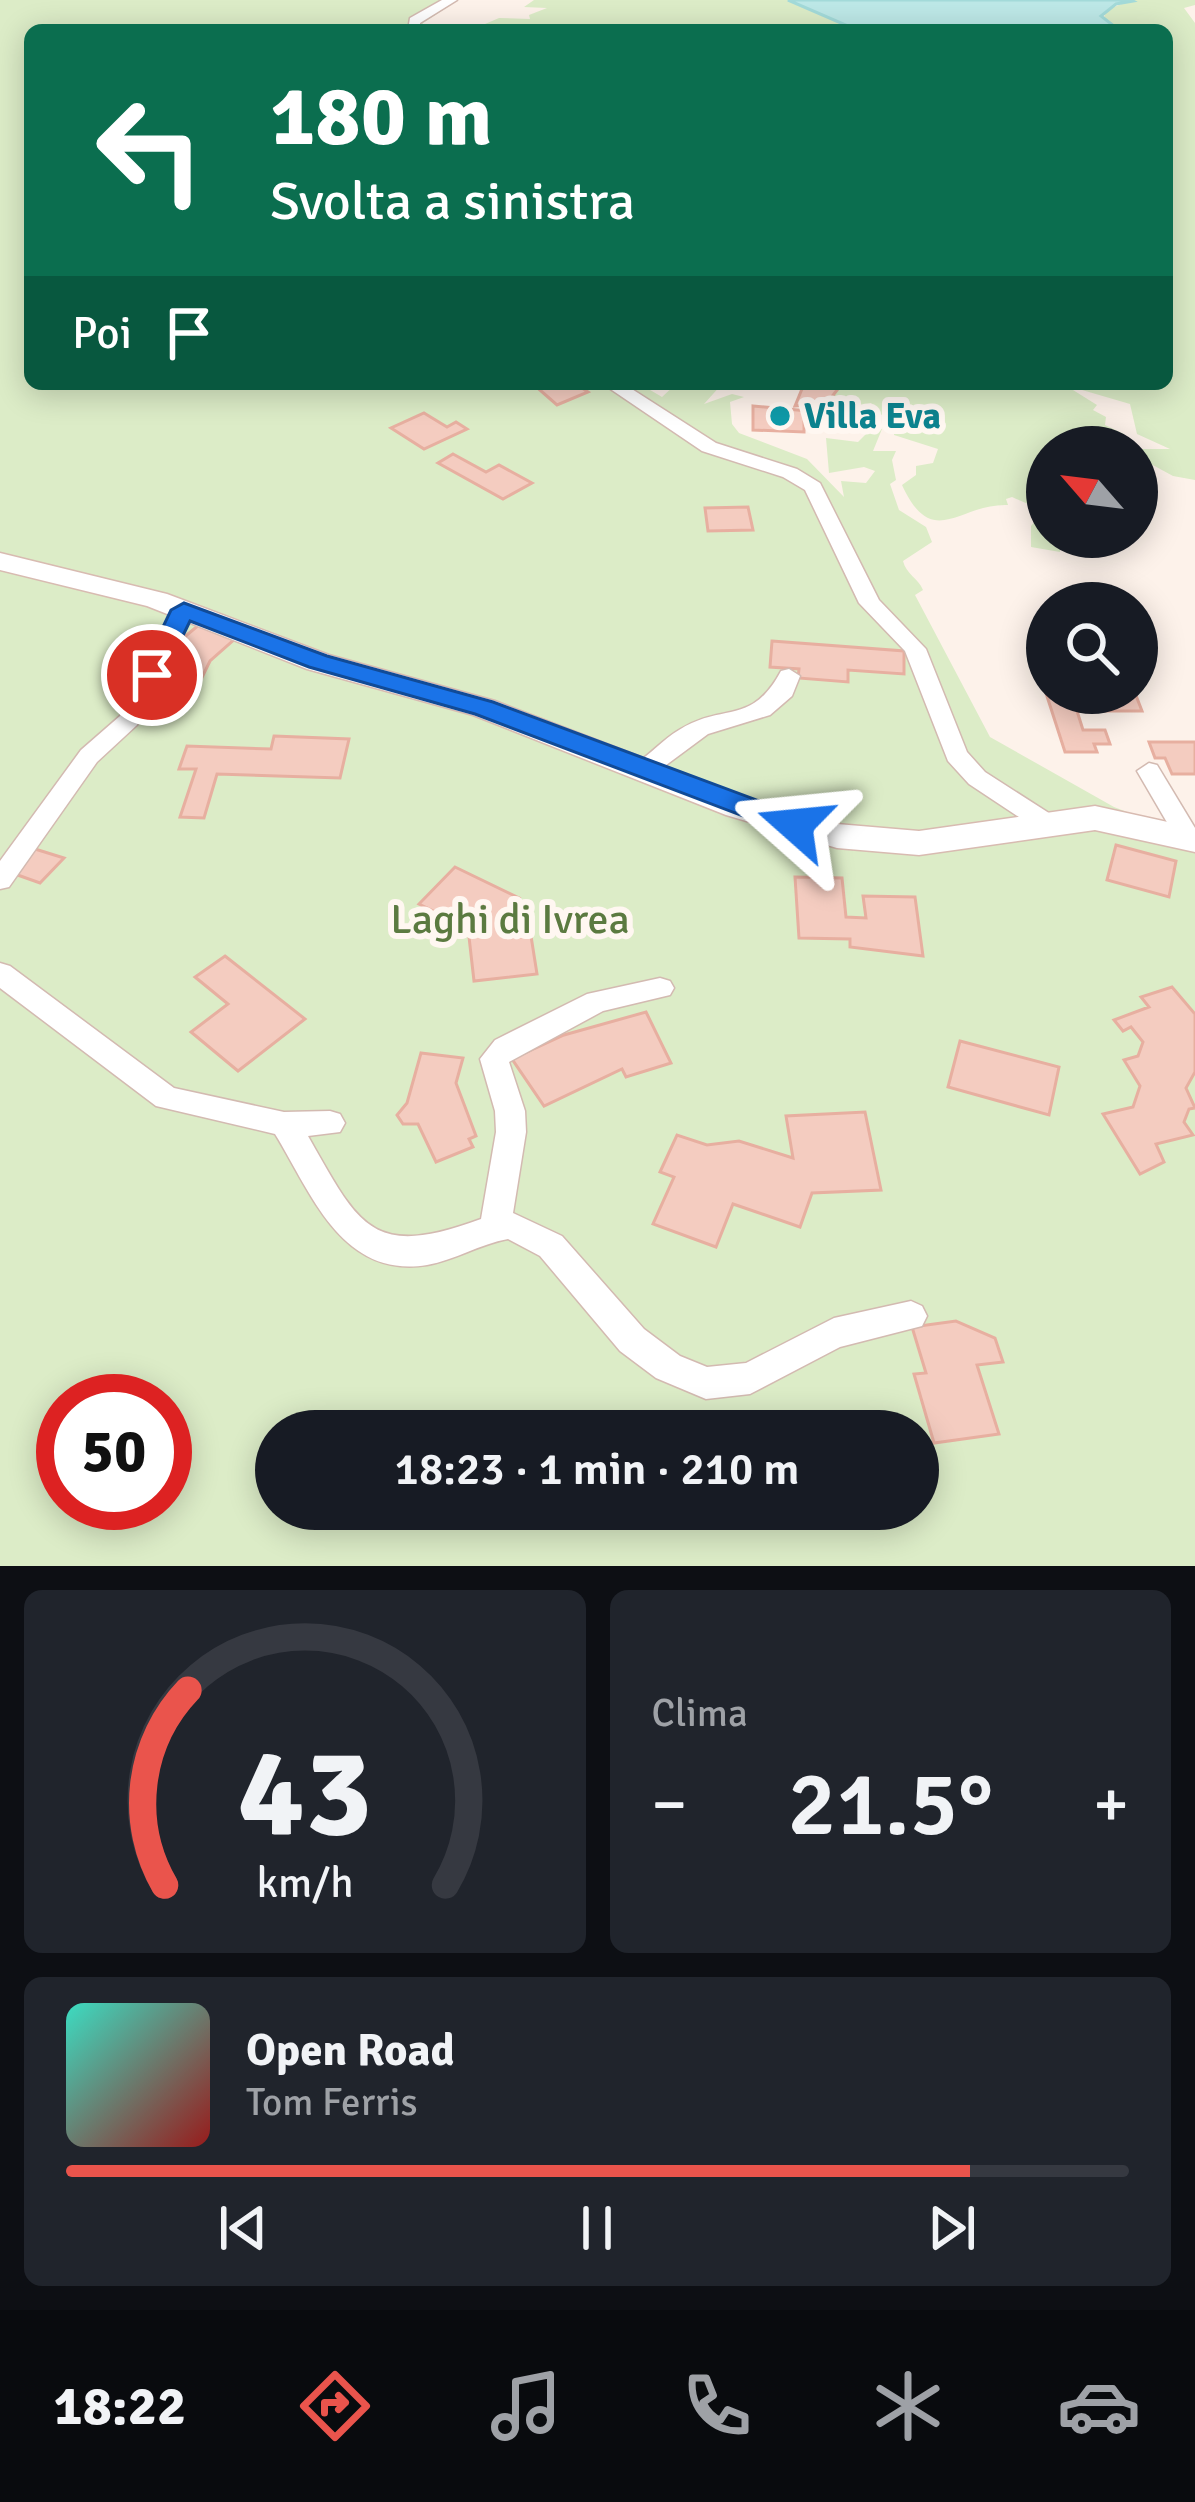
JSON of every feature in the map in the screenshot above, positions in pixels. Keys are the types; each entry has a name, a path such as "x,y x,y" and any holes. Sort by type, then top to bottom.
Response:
{"main road":[{"path":"0,561 170,604 318,662 484,708 768,817 871,843 961,838 1043,821 1095,818 1191,838"}],"street":[{"path":"416,24 417,18 451,0"},
{"path":"621,390 710,447 790,473 813,487 870,603 896,623 915,649 956,755 977,778 1043,821"},
{"path":"0,880 89,756 129,720 170,604"},
{"path":"642,771 689,734 775,702 787,691 789,676"},
{"path":"1149,771 1191,838"},
{"path":"0,973 46,997 178,1104 273,1118 284,1124 330,1123"},
{"path":"495,1227 511,1132 494,1059 522,1038 596,1002 660,988"},
{"path":"284,1124 332,1212 383,1248 433,1250 495,1227 528,1207"},
{"path":"495,1227 510,1225 551,1246 619,1329 668,1367 706,1383 750,1378 834,1334 911,1316"}],"green space":[{"name":"Laghi di Ivrea","path":"0,0 458,0 423,24 24,24 24,390 650,390 662,397 670,390 717,390 704,404 732,394 744,397 730,402 732,424 739,433 807,459 844,497 841,481 866,483 875,471 864,467 829,473 826,438 858,442 866,434 864,425 882,429 873,451 896,451 892,460 896,480 890,484 899,510 926,527 932,542 903,561 923,590 915,595 990,737 1114,807 1195,838 1195,1566 0,1566"},
{"path":"534,0 788,0 843,24 485,24 499,18 530,19 529,15 547,8 524,7"},
{"path":"1131,0 1195,0 1195,5 1184,8 1195,23 1195,480 1158,468 1158,449 1170,449 1158,444 1158,426 1135,426 1130,404 1082,390 1173,390 1173,24 1102,22 1107,10"},
{"path":"838,390 1073,390 1097,405 1093,410 1106,417 1107,426 1026,426 1026,503 1012,497 1006,499 1008,505 936,520 913,505 902,485 916,475 916,466 933,463 938,449 894,435 894,423 901,418 878,414 871,403 856,408 828,399"}],"water":[{"path":"788,0 1133,1 1116,4 1101,16 1111,24 843,24"}],"building":[{"path":"540,390 588,392 557,405"},
{"path":"802,390 837,390 827,403 795,406"},
{"name":"Villa Eva","path":"753,406 808,411 809,422 804,422 804,432 753,430"},
{"path":"424,413 447,427 456,422 467,429 424,449 391,428"},
{"path":"453,454 486,472 499,465 532,483 503,499 438,463"},
{"path":"748,507 753,530 708,531 705,508"},
{"path":"200,624 237,637 210,661 192,698 153,694 182,639"},
{"path":"772,641 904,651 904,674 848,670 848,682 798,678 799,669 770,667"},
{"path":"1053,714 1078,714 1083,730 1105,730 1110,744 1094,744 1097,752 1065,752"},
{"path":"274,736 349,739 340,778 217,774 204,818 180,817 196,769 179,769 187,746 271,749"},
{"path":"1149,742 1195,742 1195,774 1172,774 1165,758 1155,758"},
{"path":"1116,845 1176,861 1169,897 1107,880"},
{"path":"35,849 64,858 40,883 12,873"},
{"path":"455,867 519,898 504,915 507,938 531,936 537,974 474,981 468,928 419,904"},
{"path":"795,877 842,878 846,917 866,918 863,896 915,897 923,956 850,947 850,939 799,938"},
{"path":"225,956 305,1019 238,1071 191,1032 228,1004 195,977"},
{"path":"1172,987 1195,1014 1195,1072 1186,1088 1195,1108 1189,1109 1184,1122 1193,1135 1156,1144 1164,1162 1140,1174 1103,1114 1133,1107 1140,1086 1124,1060 1138,1056 1143,1042 1131,1027 1123,1031 1114,1020 1149,1007 1141,997"},
{"path":"646,1012 671,1063 626,1077 622,1069 544,1106 512,1059 564,1035"},
{"path":"960,1041 1059,1067 1049,1115 948,1087"},
{"path":"421,1053 463,1058 456,1083 476,1136 469,1139 473,1147 436,1162 418,1124 403,1124 397,1115 407,1103"},
{"path":"865,1112 881,1190 812,1193 800,1227 733,1204 716,1247 653,1224 674,1177 660,1172 677,1135 707,1145 739,1141 793,1158 786,1116"},
{"path":"956,1321 995,1338 1003,1362 977,1365 999,1434 939,1442 939,1410 924,1410 914,1374 926,1373 912,1327"}],"place":[{"name":"Villa Eva","path":"780,416"}],"route":[{"path":"152,675 184,610 318,662 484,708 795,825"}]}
